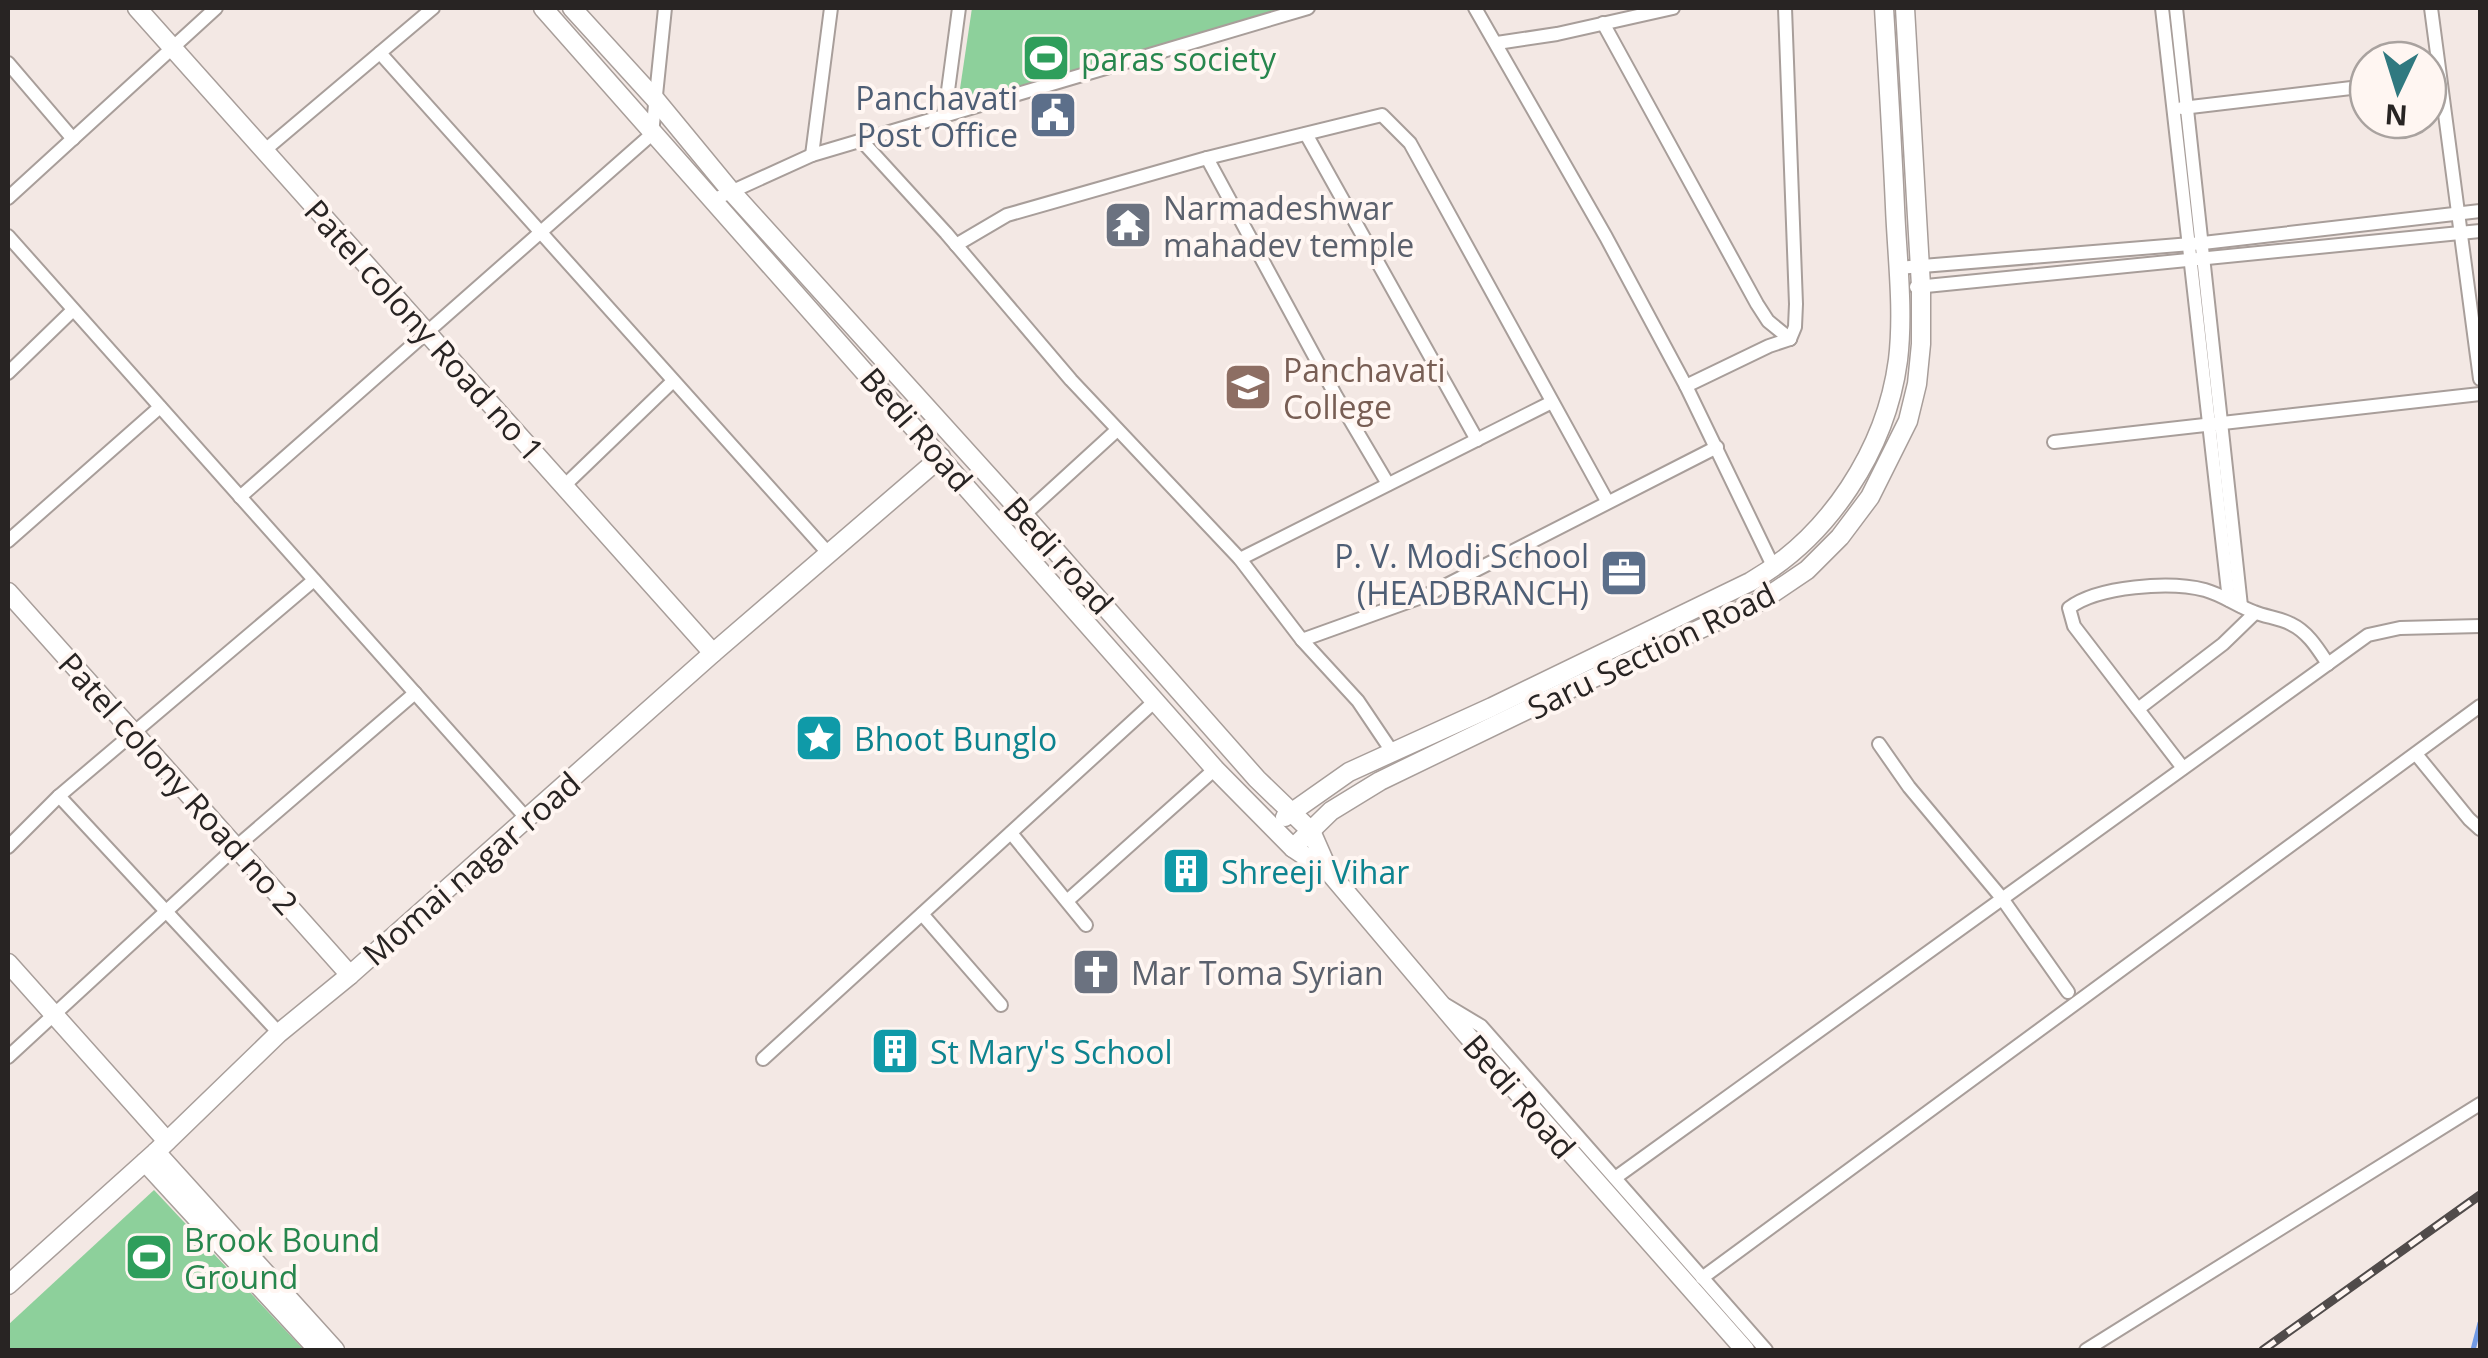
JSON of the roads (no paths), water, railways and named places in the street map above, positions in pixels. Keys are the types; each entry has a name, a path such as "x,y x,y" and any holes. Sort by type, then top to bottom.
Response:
{"street":[{"name":"Patel colony Road no 1","path":"137,8 713,653"},
{"path":"8,198 216,8"},
{"path":"265,150 434,8"},
{"name":"Bedi Road","path":"543,8 1216,769 1293,848 1329,872"},
{"name":"Bedi road","path":"572,8 1257,780 1310,831"},
{"path":"240,497 652,134 665,8"},
{"path":"812,154 830,8"},
{"path":"946,114 960,8"},
{"path":"712,200 812,154 1308,8"},
{"path":"1475,8 1686,386 1774,568"},
{"path":"1497,43 1673,8"},
{"path":"1786,8 1796,304 1790,339"},
{"name":"Saru Section Road","path":"1272,827 1349,772 1688,614 1774,568 1826,520 1872,446 1893,390 1898,355 1899,288 1884,8"},
{"name":"Saru Section Road","path":"1293,848 1351,797 1380,781 1634,658 1761,602 1807,570 1840,537 1870,497 1908,420 1917,384 1920,277 1905,8"},
{"path":"2162,8 2180,109 2235,602"},
{"path":"2176,8 2180,109"},
{"path":"2432,8 2433,40"},
{"path":"1603,23 1756,304 1768,321 1790,339"},
{"path":"380,53 829,554"},
{"path":"8,63 72,138"},
{"path":"2180,109 2348,88"},
{"path":"956,245 1007,215 1382,114 1410,143 1607,500"},
{"path":"1306,134 1477,440"},
{"path":"862,140 1117,430 1240,559 1302,640 1358,701 1392,753"},
{"path":"2446,140 2464,233 2480,379"},
{"path":"1208,158 1388,484"},
{"path":"1899,288 1920,277 2480,211"},
{"path":"1898,268 1920,277 2198,260 2480,231"},
{"path":"8,236 528,820"},
{"path":"8,374 73,310"},
{"path":"1686,386 1790,339"},
{"path":"564,486 672,382"},
{"path":"2054,442 2480,394"},
{"path":"1240,559 1552,402"},
{"path":"8,541 160,407"},
{"path":"1024,515 1117,430"},
{"path":"1302,640 1427,595 1607,500 1718,447"},
{"name":"Momai nagar road","path":"8,1285 156,1152 279,1033 941,457"},
{"path":"8,847 59,796 314,580"},
{"path":"2069,616 2070,608 2077,602 2115,591 2182,587 2202,590 2292,624 2310,639 2328,664"},
{"name":"Patel colony Road no 2","path":"8,592 350,975"},
{"path":"2059,596 2069,616 2183,768"},
{"path":"2138,709 2223,644 2255,612"},
{"path":"1614,1178 2368,635 2400,628 2480,626"},
{"path":"8,1057 236,847 415,692"},
{"path":"763,1058 1155,701"},
{"path":"1702,1278 2480,706"},
{"path":"1879,744 1909,787 2001,897 2068,992"},
{"path":"2416,754 2468,820 2480,829"},
{"path":"1067,901 1216,769"},
{"path":"59,796 279,1033"},
{"name":"Bedi Road","path":"1310,831 1329,872 1466,1034 1745,1350"},
{"path":"1011,833 1086,925"},
{"path":"922,914 1001,1005"},
{"path":"8,964 55,1014 156,1152 318,1350"},
{"path":"1438,1000 1480,1026 1766,1350"},
{"path":"2086,1350 2480,1104"},
{"path":"156,1152 335,1350"}],"waterway":[{"path":"2473,1350 2480,1323"}],"railway":[{"path":"2263,1350 2480,1195"}],"place":[{"name":"paras society","path":"1046,58"},
{"name":"Panchavati Post Office","path":"1053,115"},
{"name":"Narmadeshwar mahadev temple","path":"1128,225"},
{"name":"Panchavati College","path":"1248,387"},
{"name":"P. V. Modi School (HEADBRANCH)","path":"1624,573"},
{"name":"Bhoot Bunglo","path":"819,738"},
{"name":"Shreeji Vihar","path":"1186,871"},
{"name":"Mar Toma Syrian","path":"1096,972"},
{"name":"St Mary's School","path":"895,1051"},
{"name":"Brook Bound Ground","path":"149,1257"}]}
